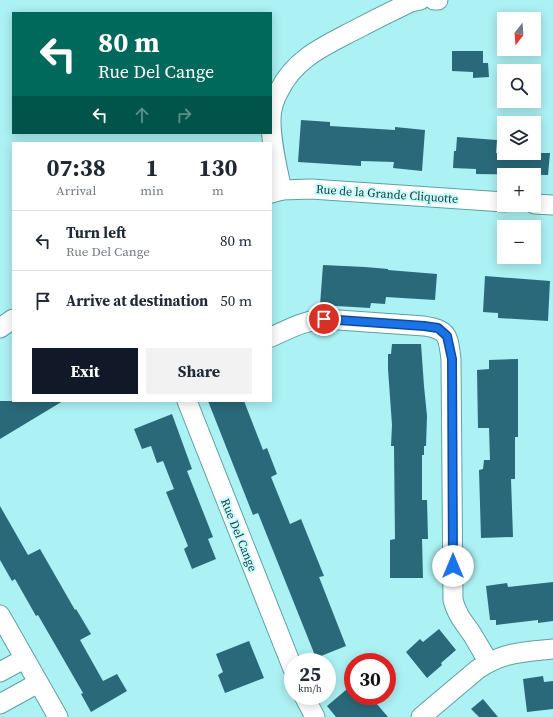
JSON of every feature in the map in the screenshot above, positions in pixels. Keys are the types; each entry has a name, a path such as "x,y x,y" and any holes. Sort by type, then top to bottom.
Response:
{"street":[{"path":"272,114 274,102 288,75 296,66 312,53 411,2 420,0"},
{"path":"272,134 277,191"},
{"name":"Rue de la Grande Cliquotte","path":"277,191 311,189 497,202"},
{"path":"541,204 553,205"},
{"path":"272,337 298,324 311,320 324,319 424,326 438,328 447,336 452,359 453,600 456,611 461,620 474,637 488,662"},
{"path":"0,328 12,321"},
{"name":"Rue Del Cange","path":"187,402 287,653"},
{"path":"0,615 58,717"},
{"path":"421,717 488,662 506,655 553,648"},
{"path":"0,672 24,659"},
{"path":"0,704 38,683"},
{"path":"308,705 314,717"}],"building":[{"path":"452,51 483,51 483,63 488,63 489,77 473,78 473,72 452,71"},
{"path":"301,120 330,122 330,126 395,130 395,127 425,130 422,171 393,168 394,162 361,161 361,166 298,162"},
{"path":"457,137 497,140 497,160 541,160 541,153 550,153 548,175 541,175 541,168 497,168 497,174 476,174 476,169 453,168 454,151 456,151"},
{"path":"323,265 365,267 437,274 435,300 386,297 385,304 371,303 370,308 320,305"},
{"path":"485,276 550,281 548,321 498,318 498,313 483,312"},
{"path":"392,344 421,344 427,416 426,446 424,446 424,455 422,455 422,500 427,500 428,539 422,539 423,578 390,578 390,540 395,539 394,446 391,446 392,425 388,369 388,354 391,354"},
{"path":"518,359 518,437 515,437 515,479 511,479 513,537 481,538 479,470 483,469 484,460 490,460 489,428 478,428 477,370 489,369 489,360"},
{"path":"0,401 61,402 0,439"},
{"path":"208,402 244,402 263,450 267,448 277,474 271,477 290,524 301,519 324,576 319,577 346,646 328,653 314,653 258,513 253,515"},
{"path":"172,414 192,469 187,471 213,537 208,539 216,559 192,569 184,549 188,546 166,492 174,489 163,461 157,463 151,446 142,449 134,429"},
{"path":"0,506 28,555 40,549 75,610 76,609 91,634 80,640 103,681 117,674 127,691 91,712 81,694 83,693 38,615 36,616 15,579 12,581 0,560"},
{"path":"553,582 553,621 538,623 538,620 496,625 496,620 490,620 486,586 507,583 508,587"},
{"path":"439,629 456,650 427,678 406,652 420,639 423,642"},
{"path":"249,641 264,678 225,693 218,675 223,672 216,654"},
{"path":"543,676 544,682 553,681 553,709 527,712 523,679"},
{"path":"344,692 344,705 378,705 388,717 336,717 327,706 336,705 336,698"},
{"path":"483,699 498,717 479,717 471,709"}],"route":[{"path":"324,319 424,326 438,328 447,336 452,359 453,566"}]}
